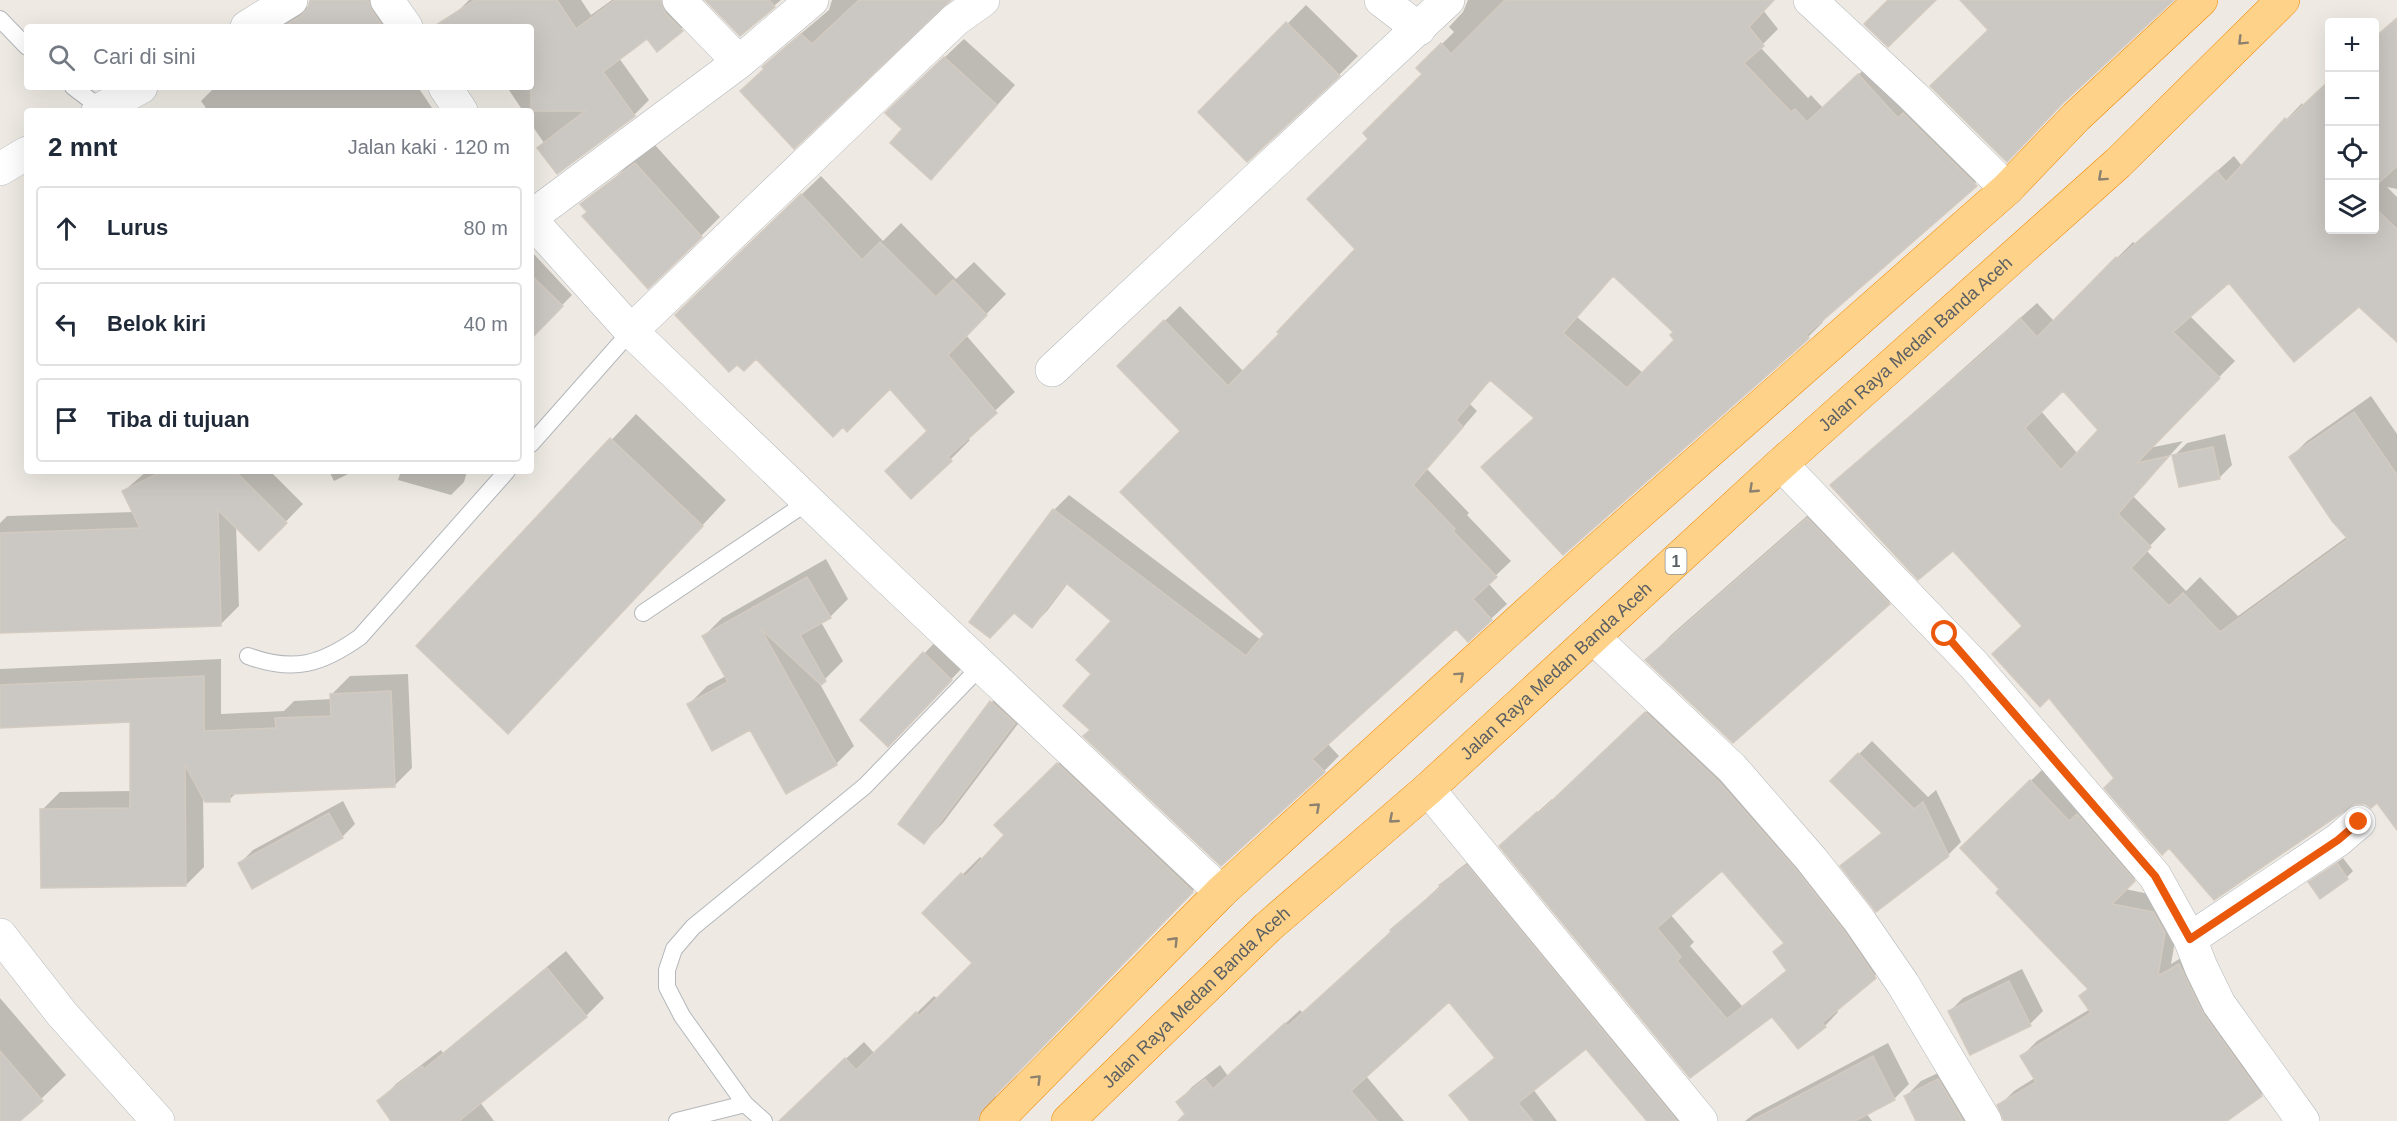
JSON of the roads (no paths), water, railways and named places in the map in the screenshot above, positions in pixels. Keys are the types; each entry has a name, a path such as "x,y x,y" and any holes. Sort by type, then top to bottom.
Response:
{"highway":[{"path":"996,1121 1221,892 1586,560 2007,189 2076,117 2201,0"},
{"name":"Jalan Raya Medan Banda Aceh","path":"1068,1121 1094,1093 1268,927 1428,789 1780,464 2118,163 2283,0"}],"street":[{"path":"252,24 291,0"},
{"path":"387,0 404,24"},
{"path":"679,0 739,62"},
{"path":"534,216 739,62 812,0"},
{"path":"631,331 955,20 983,0"},
{"path":"1381,0 1419,29"},
{"path":"1052,370 1448,0"},
{"path":"1810,0 1913,96 2007,189"},
{"path":"104,108 136,90"},
{"path":"447,90 458,108"},
{"path":"0,169 24,155"},
{"path":"534,221 631,331 1221,892"},
{"path":"1780,464 1981,673 2155,876 2190,939 2220,1004 2303,1121"},
{"path":"1593,637 1732,768 1812,860 1903,984 1985,1121"},
{"path":"1428,789 1701,1121"},
{"path":"2190,939 2338,840 2359,822"},
{"path":"0,935 62,1014 158,1121"}],"lane":[{"path":"0,19 24,44"},
{"path":"77,90 98,108"},
{"path":"534,441 631,331"},
{"path":"248,656 265,663 304,665 336,654 360,637 504,474"},
{"path":"643,613 808,501"},
{"path":"764,1121 745,1104 682,1016 667,987 667,970 674,949 693,927 865,786 982,666"},
{"path":"677,1121 745,1104"}]}
